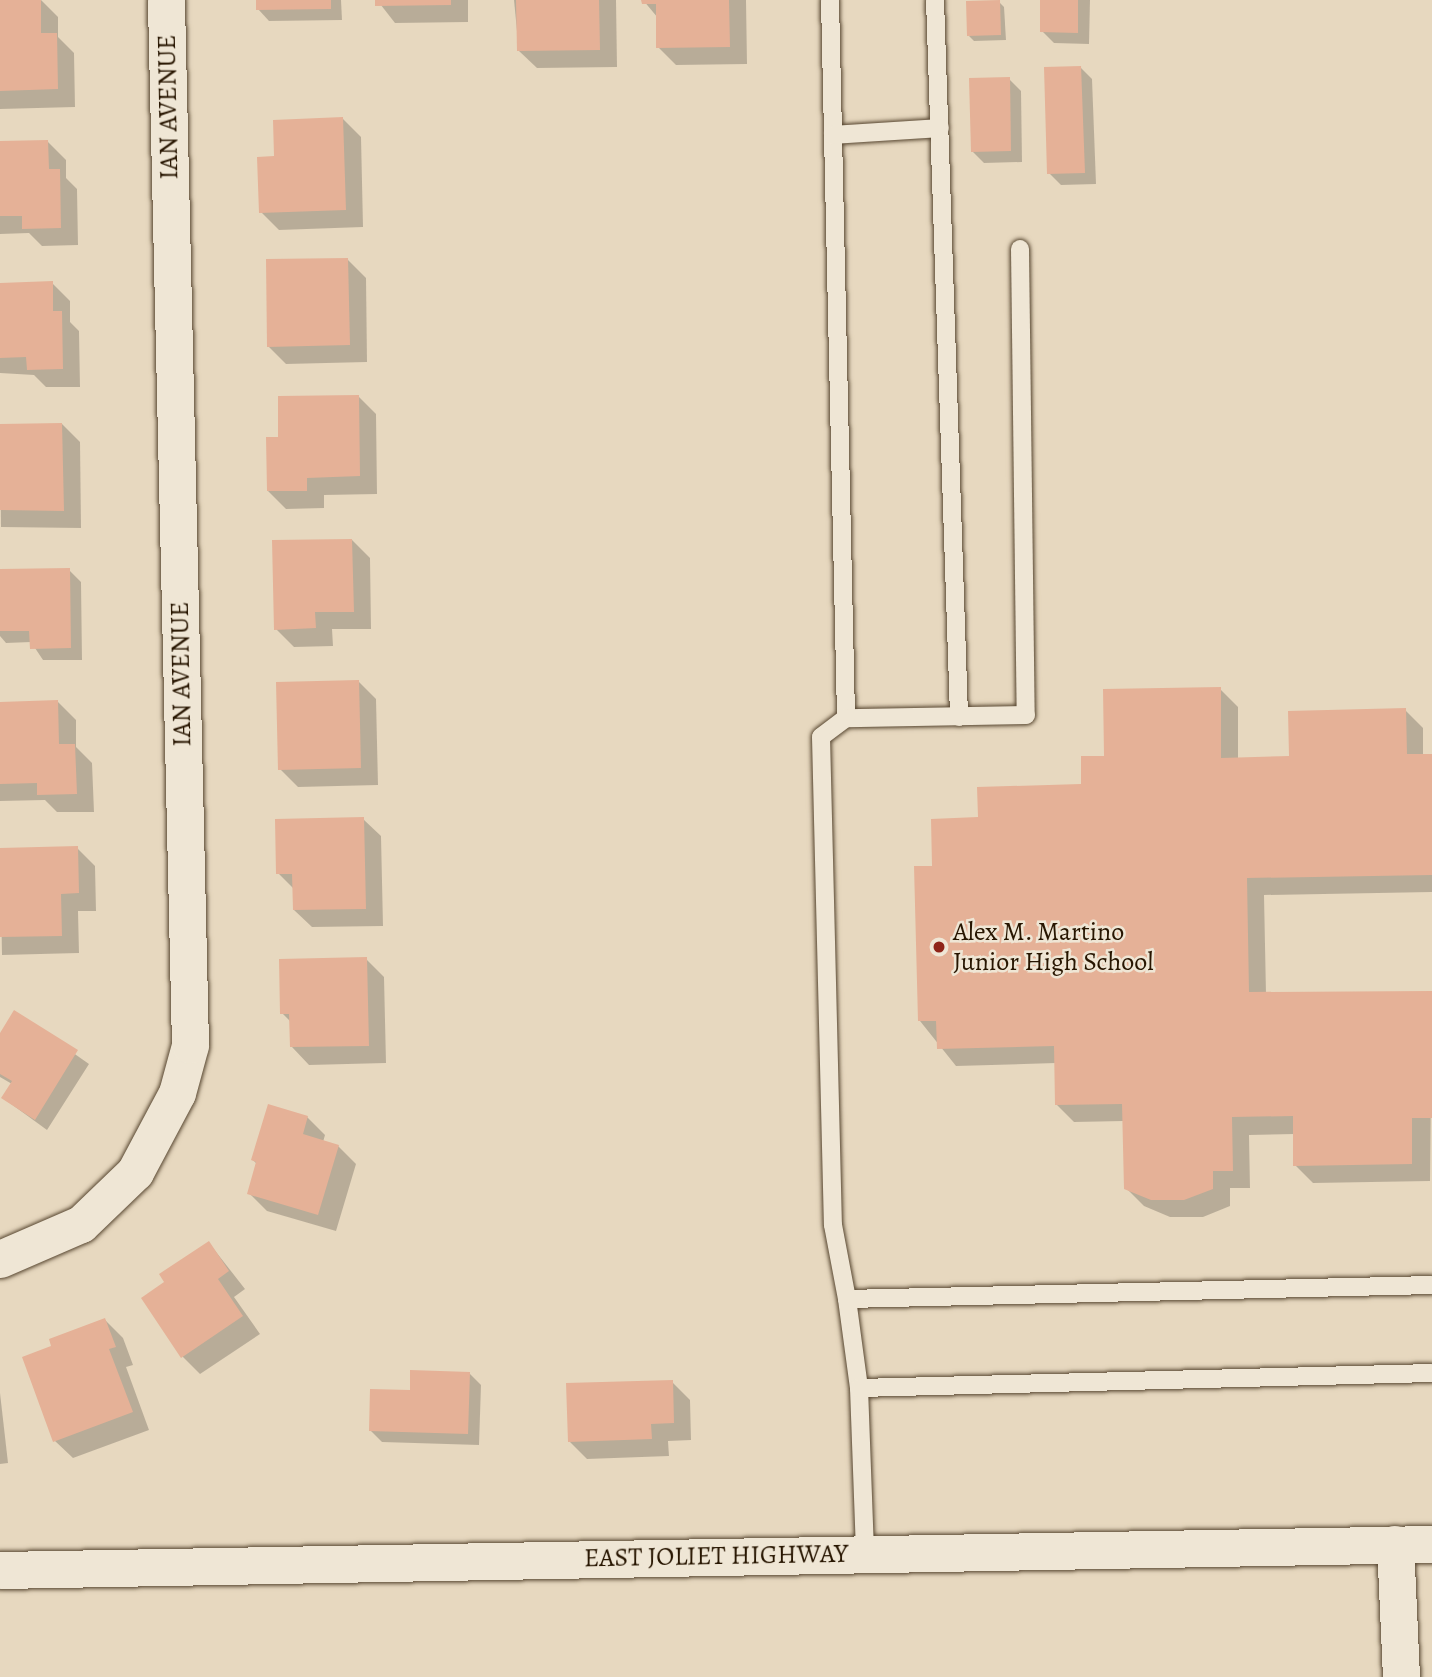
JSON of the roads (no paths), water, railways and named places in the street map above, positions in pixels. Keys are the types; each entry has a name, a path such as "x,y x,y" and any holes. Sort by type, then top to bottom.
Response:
{"street":[{"name":"IAN AVENUE","path":"0,1258 81,1224 135,1172 177,1093 190,1045 166,0"},
{"path":"1395,1544 1401,1677"},
{"name":"EAST JOLIET HIGHWAY","path":"0,1570 1432,1544"}],"lane":[{"path":"830,0 846,718"},
{"path":"935,0 959,717"},
{"path":"833,135 940,128"},
{"path":"865,1553 859,1388 834,1226 821,737 846,718 1026,715 1020,249"},
{"path":"847,1298 1432,1285"},
{"path":"859,1388 1432,1373"}],"place":[{"name":"Alex M. Martino Junior High School","path":"939,947"}]}
